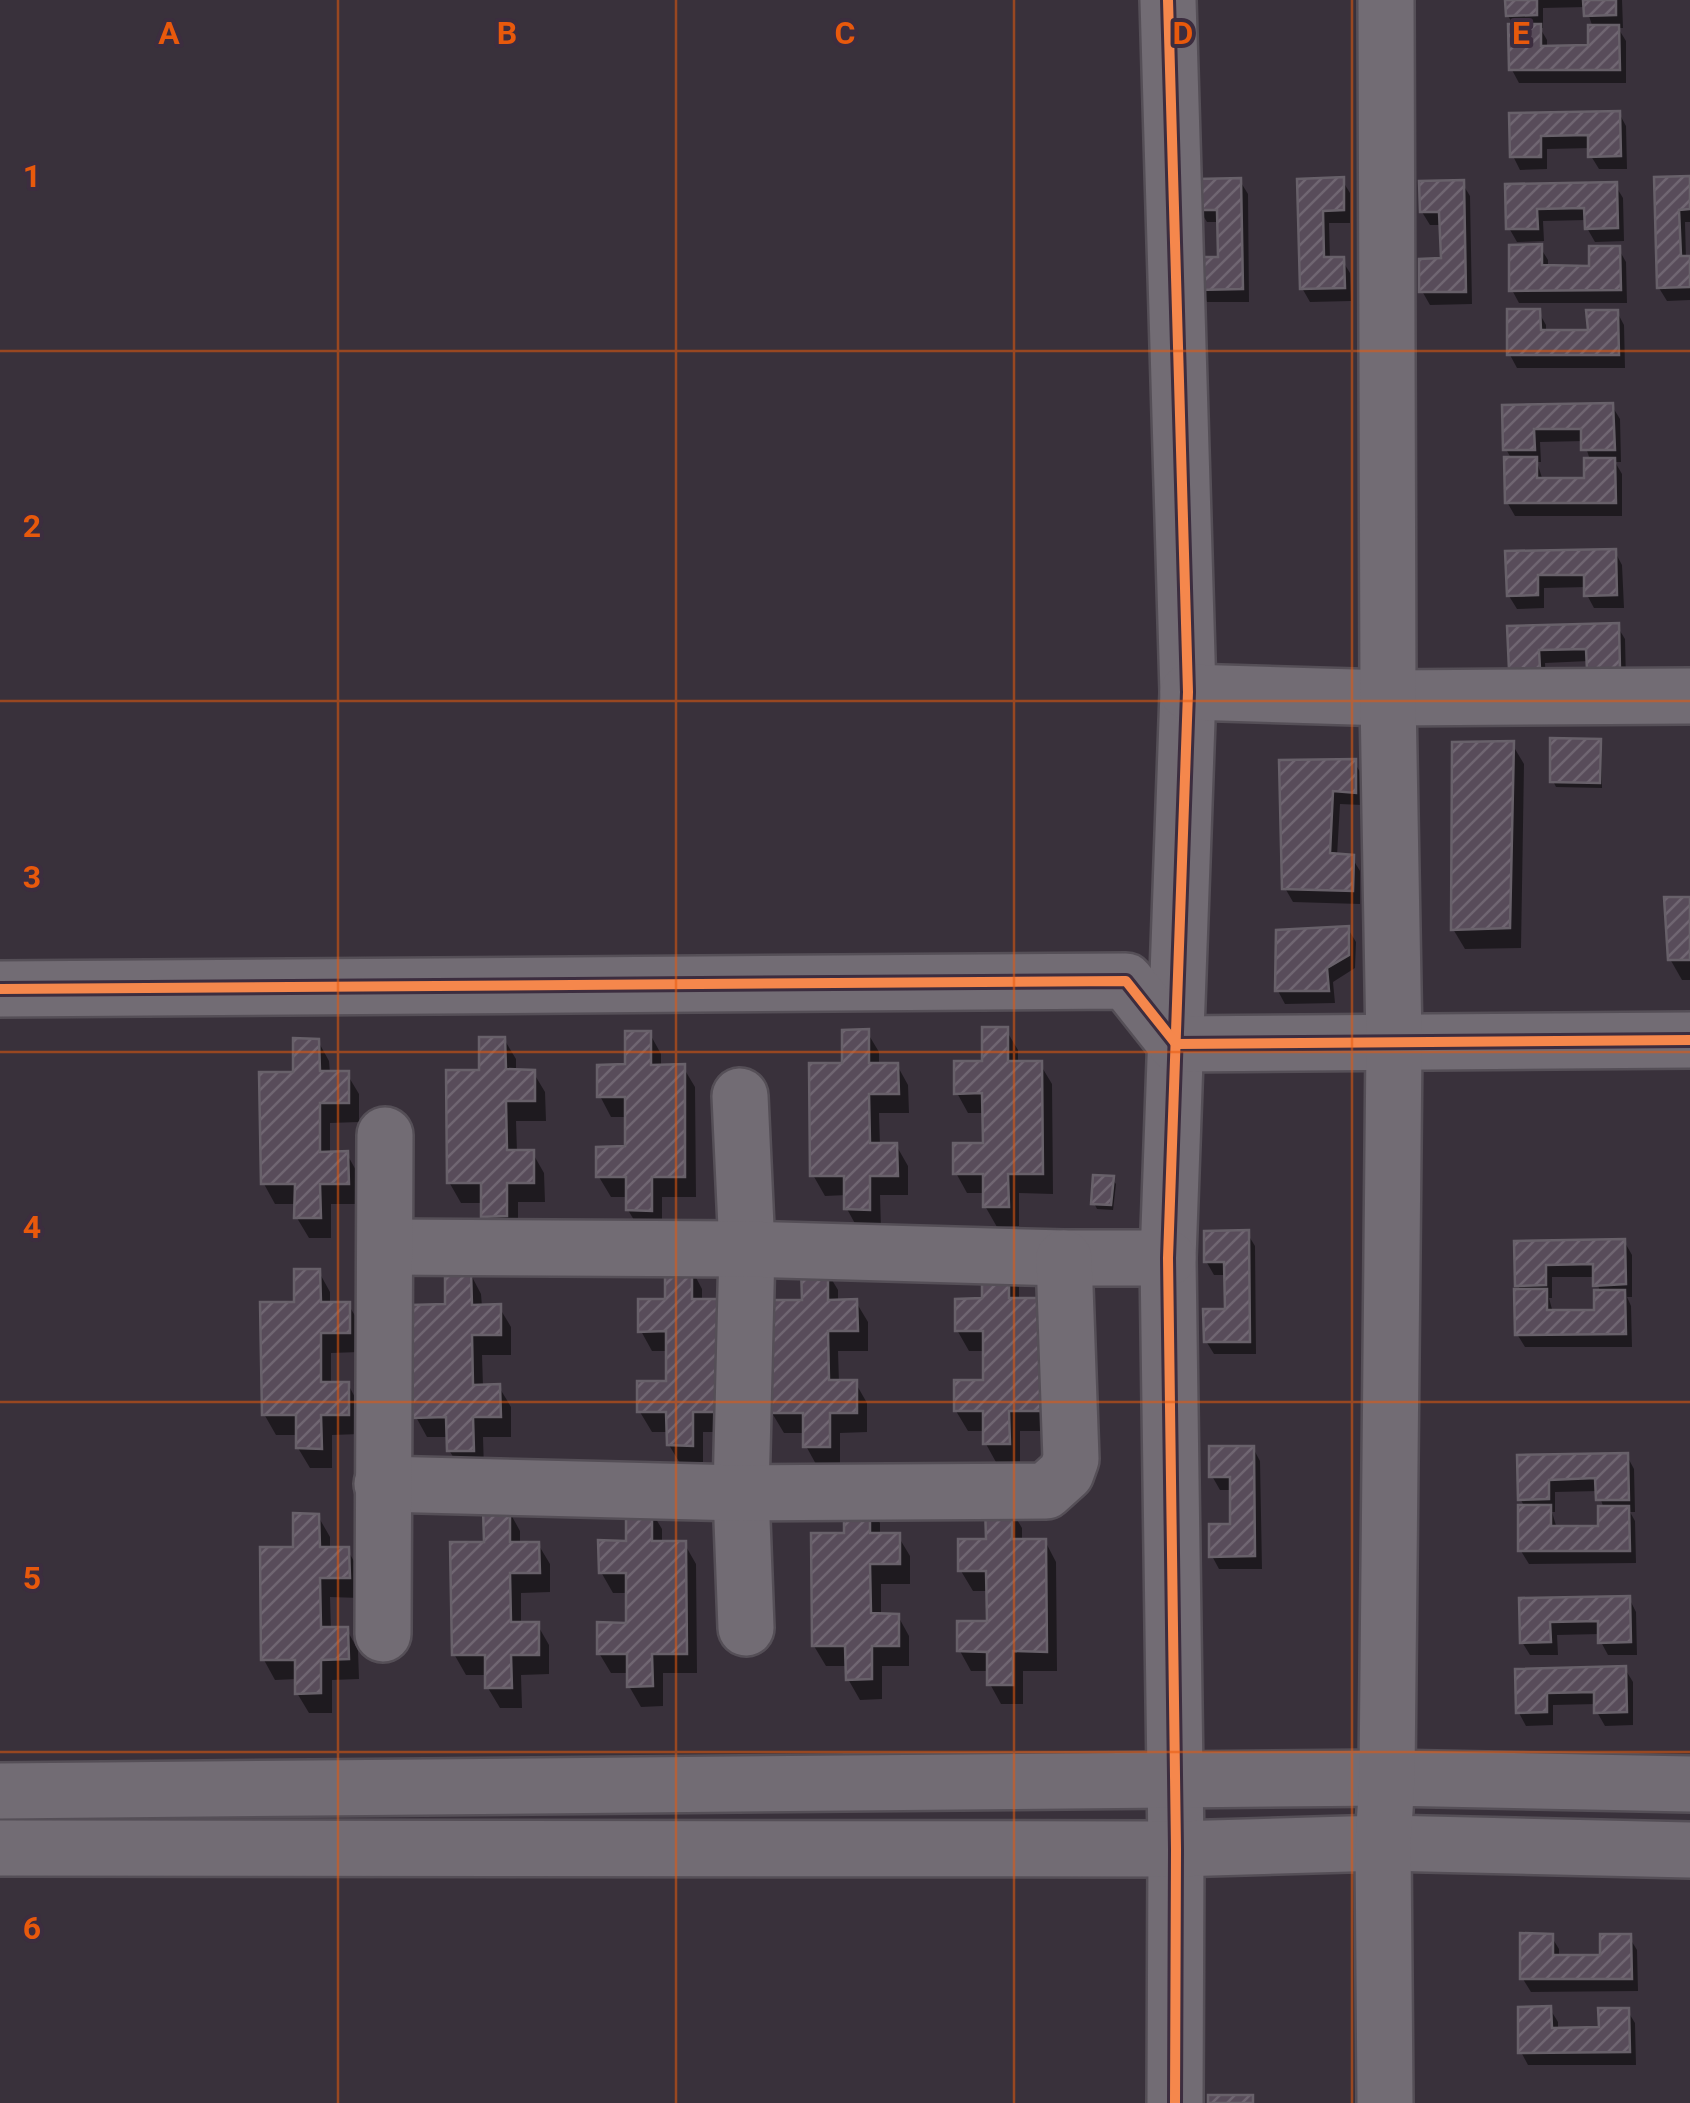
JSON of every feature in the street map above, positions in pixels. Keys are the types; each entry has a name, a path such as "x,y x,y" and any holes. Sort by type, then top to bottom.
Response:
{"street":[{"path":"1168,0 1188,692 1168,1258 1176,1849 1175,2103"},
{"path":"1385,2103 1383,1843 1394,1044 1388,698 1386,0"},
{"path":"1188,692 1388,698 1690,696"},
{"path":"0,989 1126,980 1176,1044"},
{"path":"1176,1044 1690,1040"},
{"path":"740,1096 747,1249 741,1493 746,1628"},
{"path":"383,1634 385,1135"},
{"path":"385,1247 747,1249 1168,1258"},
{"path":"382,1484 741,1493 1046,1491 1066,1473 1070,1459 1064,1258"},
{"path":"0,1790 1386,1778 1690,1784"},
{"path":"0,1848 1176,1849 1383,1843 1690,1850"}],"building":[{"path":"1505,0 1537,0 1537,15 1506,16"},
{"path":"1583,0 1616,0 1616,15 1584,16"},
{"path":"1508,24 1541,24 1541,46 1588,45 1588,25 1619,25 1620,70 1509,70"},
{"path":"1620,111 1621,156 1588,157 1588,135 1541,136 1541,157 1510,157 1509,113"},
{"path":"1690,176 1690,209 1679,210 1681,256 1690,256 1690,287 1657,288 1654,177"},
{"path":"1344,177 1344,210 1323,211 1324,257 1344,257 1345,288 1300,289 1297,179"},
{"path":"1241,178 1243,289 1196,290 1196,257 1218,257 1217,210 1197,210 1197,179"},
{"path":"1464,180 1466,292 1419,292 1419,259 1441,258 1439,212 1420,212 1419,181"},
{"path":"1617,182 1618,228 1585,229 1584,208 1537,209 1538,229 1506,229 1505,184"},
{"path":"1542,244 1542,265 1589,266 1589,246 1620,246 1621,290 1509,291 1509,245"},
{"path":"1507,309 1540,309 1541,330 1588,330 1586,310 1618,310 1619,355 1507,355"},
{"path":"1613,403 1615,450 1581,450 1581,429 1534,429 1535,450 1503,450 1502,405"},
{"path":"1504,457 1537,457 1537,478 1584,478 1584,458 1615,458 1616,503 1505,503"},
{"path":"1616,549 1617,595 1584,596 1584,575 1538,575 1538,595 1507,596 1505,551"},
{"path":"1619,623 1620,670 1587,670 1586,649 1539,650 1540,669 1509,670 1507,626"},
{"path":"1550,738 1601,739 1600,783 1550,782"},
{"path":"1514,741 1510,928 1451,930 1452,742"},
{"path":"1356,759 1356,793 1333,791 1330,853 1354,855 1353,891 1282,889 1279,760"},
{"path":"1664,897 1690,897 1690,960 1668,960"},
{"path":"1349,926 1349,955 1327,968 1329,991 1275,991 1276,930"},
{"path":"982,1027 1008,1027 1008,1061 1042,1061 1043,1174 1008,1174 1009,1207 983,1207 983,1174 953,1174 953,1143 983,1143 982,1093 954,1094 954,1061 982,1061"},
{"path":"869,1029 869,1063 898,1063 899,1094 869,1094 870,1143 897,1143 898,1176 870,1176 870,1210 844,1209 844,1176 810,1176 809,1063 842,1063 842,1030"},
{"path":"625,1031 651,1031 651,1065 685,1064 685,1177 652,1177 652,1211 626,1210 626,1177 596,1177 596,1147 625,1146 625,1097 597,1097 597,1065 625,1064"},
{"path":"479,1037 505,1037 506,1069 535,1070 535,1101 506,1101 507,1150 534,1150 534,1183 507,1183 507,1216 481,1217 481,1183 447,1183 446,1070 479,1070"},
{"path":"293,1038 319,1039 320,1071 349,1071 349,1103 320,1103 320,1152 348,1151 349,1184 320,1184 321,1218 294,1218 295,1184 261,1184 259,1072 293,1072"},
{"path":"1093,1175 1114,1176 1111,1205 1091,1204"},
{"path":"1249,1230 1250,1342 1204,1342 1203,1309 1225,1309 1224,1262 1204,1262 1204,1231"},
{"path":"1625,1239 1626,1284 1593,1286 1593,1264 1546,1265 1546,1285 1515,1286 1514,1241"},
{"path":"1009,1264 1009,1298 1042,1298 1043,1411 1009,1411 1010,1444 983,1444 983,1411 954,1411 954,1380 983,1380 983,1331 955,1331 955,1299 982,1298 982,1265"},
{"path":"665,1266 692,1266 692,1299 726,1299 727,1412 693,1412 693,1446 667,1445 666,1412 637,1412 637,1381 666,1381 666,1331 638,1332 638,1299 665,1299"},
{"path":"801,1267 828,1267 828,1300 857,1299 858,1331 828,1331 829,1380 857,1380 857,1413 830,1413 830,1447 803,1447 803,1413 769,1413 768,1300 802,1300"},
{"path":"294,1269 320,1269 321,1302 350,1302 350,1333 321,1333 321,1382 349,1382 349,1415 321,1415 322,1449 296,1448 296,1415 262,1415 260,1302 294,1302"},
{"path":"445,1271 471,1271 472,1305 501,1304 501,1335 472,1335 473,1385 500,1384 501,1417 473,1417 474,1451 447,1451 446,1417 413,1418 411,1305 445,1304"},
{"path":"1514,1289 1547,1289 1547,1310 1594,1310 1594,1290 1625,1290 1626,1334 1515,1335"},
{"path":"1209,1446 1254,1446 1255,1556 1209,1557 1209,1524 1230,1524 1230,1477 1209,1477"},
{"path":"1628,1453 1629,1500 1596,1500 1595,1478 1549,1480 1549,1499 1518,1500 1517,1455"},
{"path":"870,1500 870,1533 900,1533 900,1564 870,1564 871,1613 899,1614 899,1646 872,1646 872,1679 846,1680 845,1646 812,1646 811,1533 844,1533 844,1501"},
{"path":"985,1505 1012,1505 1012,1539 1046,1539 1047,1652 1013,1651 1013,1685 987,1685 987,1652 957,1651 957,1621 987,1621 986,1571 958,1571 958,1539 986,1539"},
{"path":"1518,1505 1551,1505 1551,1526 1598,1526 1598,1506 1629,1506 1630,1551 1518,1551"},
{"path":"626,1507 652,1507 652,1541 686,1541 687,1654 652,1654 653,1686 627,1687 627,1654 597,1654 597,1622 626,1623 626,1573 599,1573 598,1540 626,1541"},
{"path":"483,1509 510,1509 510,1542 539,1542 540,1573 510,1573 511,1622 539,1622 539,1655 511,1655 512,1688 485,1688 485,1655 452,1655 450,1542 484,1542"},
{"path":"293,1513 319,1514 320,1547 349,1547 350,1578 320,1578 321,1627 348,1627 349,1659 321,1660 321,1693 295,1694 295,1660 261,1660 260,1547 293,1547"},
{"path":"1630,1596 1631,1642 1598,1643 1598,1621 1550,1622 1551,1642 1520,1643 1519,1598"},
{"path":"1626,1666 1627,1712 1594,1713 1594,1692 1547,1693 1547,1712 1516,1713 1515,1669"},
{"path":"1520,1933 1553,1934 1553,1955 1600,1955 1600,1934 1631,1934 1632,1979 1520,1979"},
{"path":"1551,2006 1552,2028 1599,2027 1598,2008 1629,2008 1630,2052 1518,2053 1518,2007"},
{"path":"1208,2095 1253,2095 1253,2103 1208,2103"}],"cycle path":[{"path":"1168,0 1188,692 1168,1258 1176,1849 1175,2103"},
{"path":"0,989 1126,981 1176,1044 1690,1040"}]}
